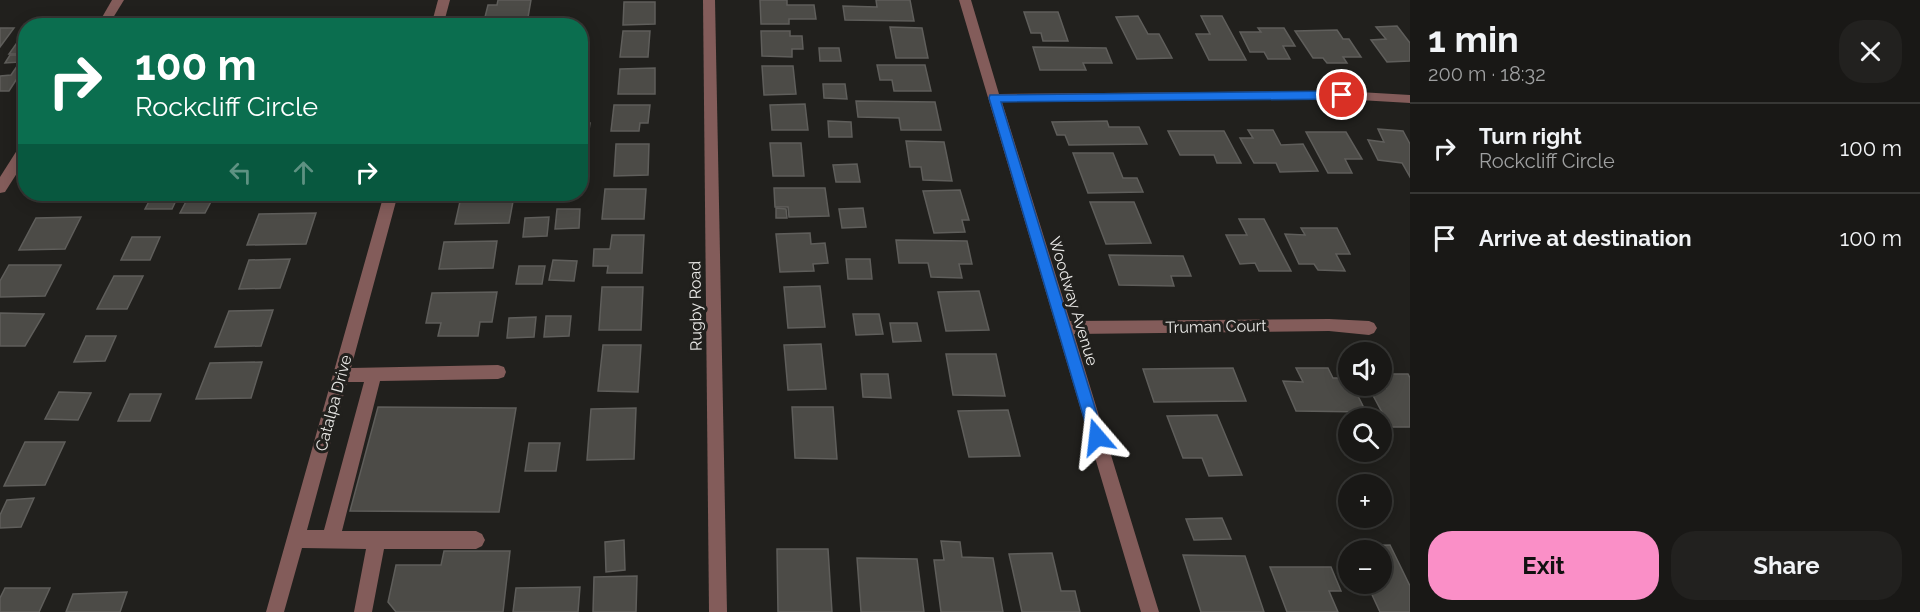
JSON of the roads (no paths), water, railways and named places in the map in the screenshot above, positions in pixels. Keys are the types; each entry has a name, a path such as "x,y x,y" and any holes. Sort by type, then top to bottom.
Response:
{"street":[{"path":"107,18 118,0"},
{"path":"439,18 444,0"},
{"name":"Rugby Road","path":"709,0 718,612"},
{"name":"Woodway Avenue","path":"965,0 1150,612"},
{"path":"994,98 1342,95 1410,99"},
{"path":"0,188 18,160"},
{"name":"Catalpa Drive","path":"275,612 389,201"},
{"name":"Truman Court","path":"1064,328 1329,325 1369,328"},
{"path":"341,375 498,372"},
{"path":"331,539 374,375"},
{"path":"295,539 476,540"},
{"path":"363,612 377,540"}]}
